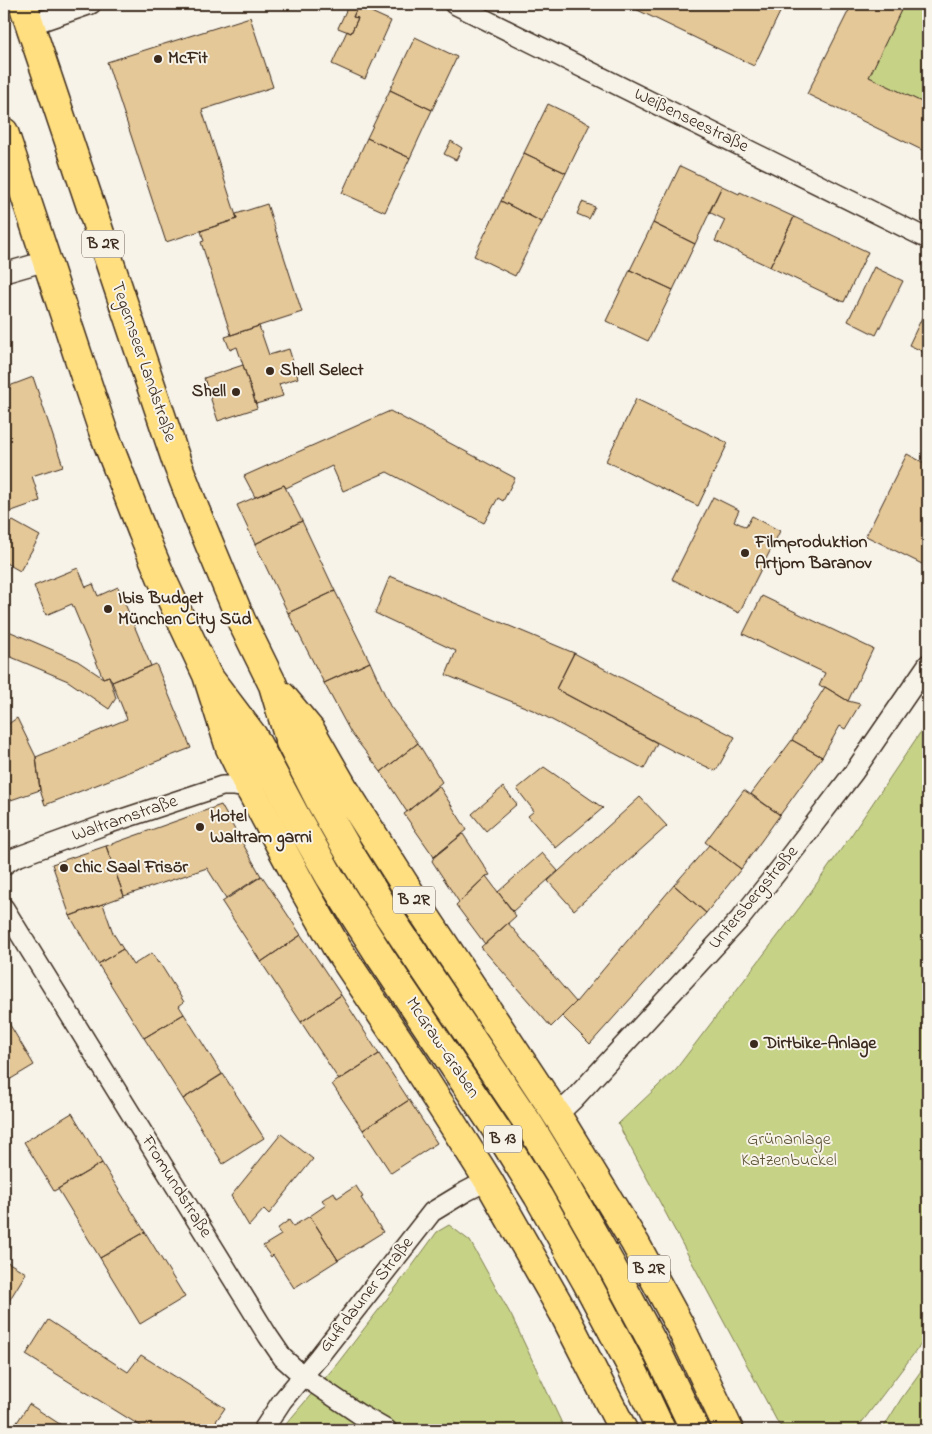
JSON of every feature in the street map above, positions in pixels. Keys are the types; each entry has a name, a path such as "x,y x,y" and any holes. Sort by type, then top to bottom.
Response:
{"main road":[{"name":"Tegernseer Landstraße","path":"26,15 177,463 241,620 273,685"},
{"path":"4,132 103,431 162,579 207,675 230,748 250,790 337,948 412,1060 488,1180 563,1312 623,1430"},
{"name":"McGraw-Graben","path":"207,675 253,736 330,877 380,956 504,1141 538,1196 591,1289 662,1430"},
{"name":"B 2R","path":"273,685 311,731 343,787 401,880 557,1115 635,1243 680,1328 729,1430"},
{"name":"McGraw-Graben","path":"273,685 290,742 348,850 387,913 530,1126 612,1267 657,1352 695,1430"}],"street":[{"path":"26,15 92,4"},
{"name":"Weißenseestraße","path":"454,4 928,239"},
{"path":"4,273 46,261"},
{"name":"Untersbergstraße","path":"557,1115 740,919 854,772 928,664"},
{"name":"Waltramstraße","path":"4,865 14,858 51,844 222,786 234,786 250,790"},
{"name":"Fromundstraße","path":"4,908 283,1358 303,1376 359,1414 387,1430"},
{"name":"Gufidauner Straße","path":"263,1430 282,1401 432,1212 488,1180"}],"green space":[{"path":"904,4 928,4 928,105 869,77"},
{"name":"Grünanlage Katzenbuckel","path":"928,721 928,1335 856,1430 784,1430 778,1423 618,1124 676,1069 800,907"},
{"path":"449,1225 470,1241 512,1317 565,1430 281,1430 337,1364 437,1232"},
{"path":"928,1361 928,1430 882,1430 901,1399"}],"building":[{"path":"349,4 357,8 353,17 358,18 351,33 338,28"},
{"path":"625,4 724,4 733,8 735,4 784,4 754,66"},
{"path":"852,4 904,4 869,77 928,105 928,153 807,94"},
{"path":"358,6 391,21 365,79 332,64 347,31 351,33 358,18 353,17"},
{"path":"250,17 273,87 202,110 237,219 166,242 107,62"},
{"path":"415,37 457,57 432,110 390,90"},
{"path":"390,90 432,110 410,158 367,138"},
{"path":"548,104 590,124 566,173 524,153"},
{"path":"367,138 410,158 385,212 342,193"},
{"path":"451,141 462,148 456,160 444,154"},
{"path":"524,153 566,173 542,222 501,201"},
{"path":"680,166 722,186 695,244 653,223"},
{"path":"722,186 739,194 740,192 794,217 770,267 715,241 725,220 709,212"},
{"path":"501,201 542,222 515,276 474,256"},
{"path":"582,202 595,207 589,219 577,214"},
{"path":"267,204 302,312 231,335 201,242 204,241 201,231 237,219 236,214"},
{"path":"794,217 868,252 844,302 770,267"},
{"path":"653,223 695,244 673,290 630,270"},
{"path":"874,267 903,281 876,335 848,321"},
{"path":"630,270 673,290 648,341 606,321"},
{"path":"928,305 928,354 909,345"},
{"name":"Shell Select","path":"259,326 269,355 289,349 298,378 279,384 283,396 256,404 237,347 230,350 225,337"},
{"path":"243,365 257,408 218,421 204,378"},
{"path":"33,377 63,466 32,476 40,501 9,512 4,497 4,453 6,452 4,446 4,388"},
{"path":"636,399 728,443 698,506 606,461"},
{"path":"390,411 515,478 503,501 498,498 484,523 387,472 343,491 332,466 286,488 284,485 255,497 244,476"},
{"path":"907,454 928,465 928,567 866,536"},
{"path":"284,485 302,521 255,544 237,505"},
{"path":"713,497 739,510 734,521 746,527 752,516 780,531 739,613 672,579"},
{"path":"4,516 40,536 20,571 4,562"},
{"path":"302,521 335,591 288,613 255,544"},
{"path":"78,568 86,587 93,584 98,596 118,587 151,666 112,682 109,676 103,678 72,604 46,615 34,586"},
{"path":"390,576 574,653 556,689 657,743 644,769 535,711 446,675 456,651 375,613"},
{"path":"335,591 370,662 324,683 288,613"},
{"path":"762,596 873,649 848,701 825,687 819,686 825,673 743,634"},
{"path":"4,629 76,660 103,678 109,676 116,698 109,709 68,681 4,654"},
{"path":"574,653 735,737 716,771 675,752 556,689"},
{"path":"370,662 390,706 418,743 381,772 351,733 324,683"},
{"path":"156,664 191,748 45,805 40,790 36,757 127,719 112,682"},
{"path":"825,687 848,701 860,704 845,729 840,726 822,757 792,740"},
{"path":"17,718 36,757 40,790 8,801 7,793 4,794 4,727"},
{"path":"792,740 822,757 780,815 751,794"},
{"path":"418,743 442,782 407,812 381,772"},
{"path":"544,767 603,808 556,848 528,816 534,811 517,789"},
{"path":"439,786 467,830 434,857 404,814"},
{"path":"503,787 517,804 486,831 472,814"},
{"path":"744,790 780,815 741,869 705,842"},
{"path":"640,797 667,826 574,910 548,881"},
{"path":"221,805 261,876 226,898 207,868 124,896 106,846"},
{"path":"463,834 490,875 486,876 459,902 432,861 434,857"},
{"path":"709,845 741,869 706,913 674,885"},
{"path":"106,846 124,896 70,916 52,864"},
{"path":"542,853 558,871 513,911 498,892"},
{"path":"262,876 301,935 261,962 222,902"},
{"path":"486,876 516,916 485,944 456,905"},
{"path":"674,885 706,913 590,1044 562,1016 576,1002"},
{"path":"103,904 113,933 123,949 98,964 70,916"},
{"path":"508,923 576,1002 551,1027 481,947"},
{"path":"301,935 341,995 301,1022 261,962"},
{"path":"123,949 133,965 152,953 184,1002 179,1006 184,1014 144,1038 98,964"},
{"path":"341,995 379,1054 339,1080 301,1022"},
{"path":"184,1014 222,1074 183,1099 144,1038"},
{"path":"4,1015 34,1065 4,1083"},
{"path":"379,1054 409,1100 363,1130 332,1084"},
{"path":"223,1074 264,1138 223,1164 183,1099"},
{"path":"409,1100 437,1143 391,1173 363,1130"},
{"path":"72,1113 102,1163 54,1191 24,1142"},
{"path":"281,1134 313,1159 269,1214 264,1209 249,1226 231,1196"},
{"path":"102,1163 145,1232 100,1258 58,1189"},
{"path":"356,1186 363,1197 361,1198 383,1232 338,1260 310,1216 326,1205 322,1200 334,1192 337,1198"},
{"path":"310,1216 338,1260 294,1288 273,1255 271,1257 263,1246 281,1235 277,1229 289,1220 293,1226"},
{"path":"145,1232 185,1297 140,1324 100,1258"},
{"path":"4,1260 26,1273 4,1309"},
{"path":"48,1320 128,1372 141,1355 225,1408 210,1430 147,1430 26,1355"},
{"path":"29,1404 55,1421 69,1430 12,1430"}],"place":[{"name":"McFit","path":"158,59"},
{"name":"Shell Select","path":"270,371"},
{"name":"Shell","path":"236,392"},
{"name":"Filmproduktion Artjom Baranov","path":"745,553"},
{"name":"Ibis Budget München City Süd","path":"108,609"},
{"name":"Hotel Waltram garni","path":"200,827"},
{"name":"chic Saal Frisör","path":"64,868"},
{"name":"Dirtbike-Anlage","path":"754,1044"}]}
